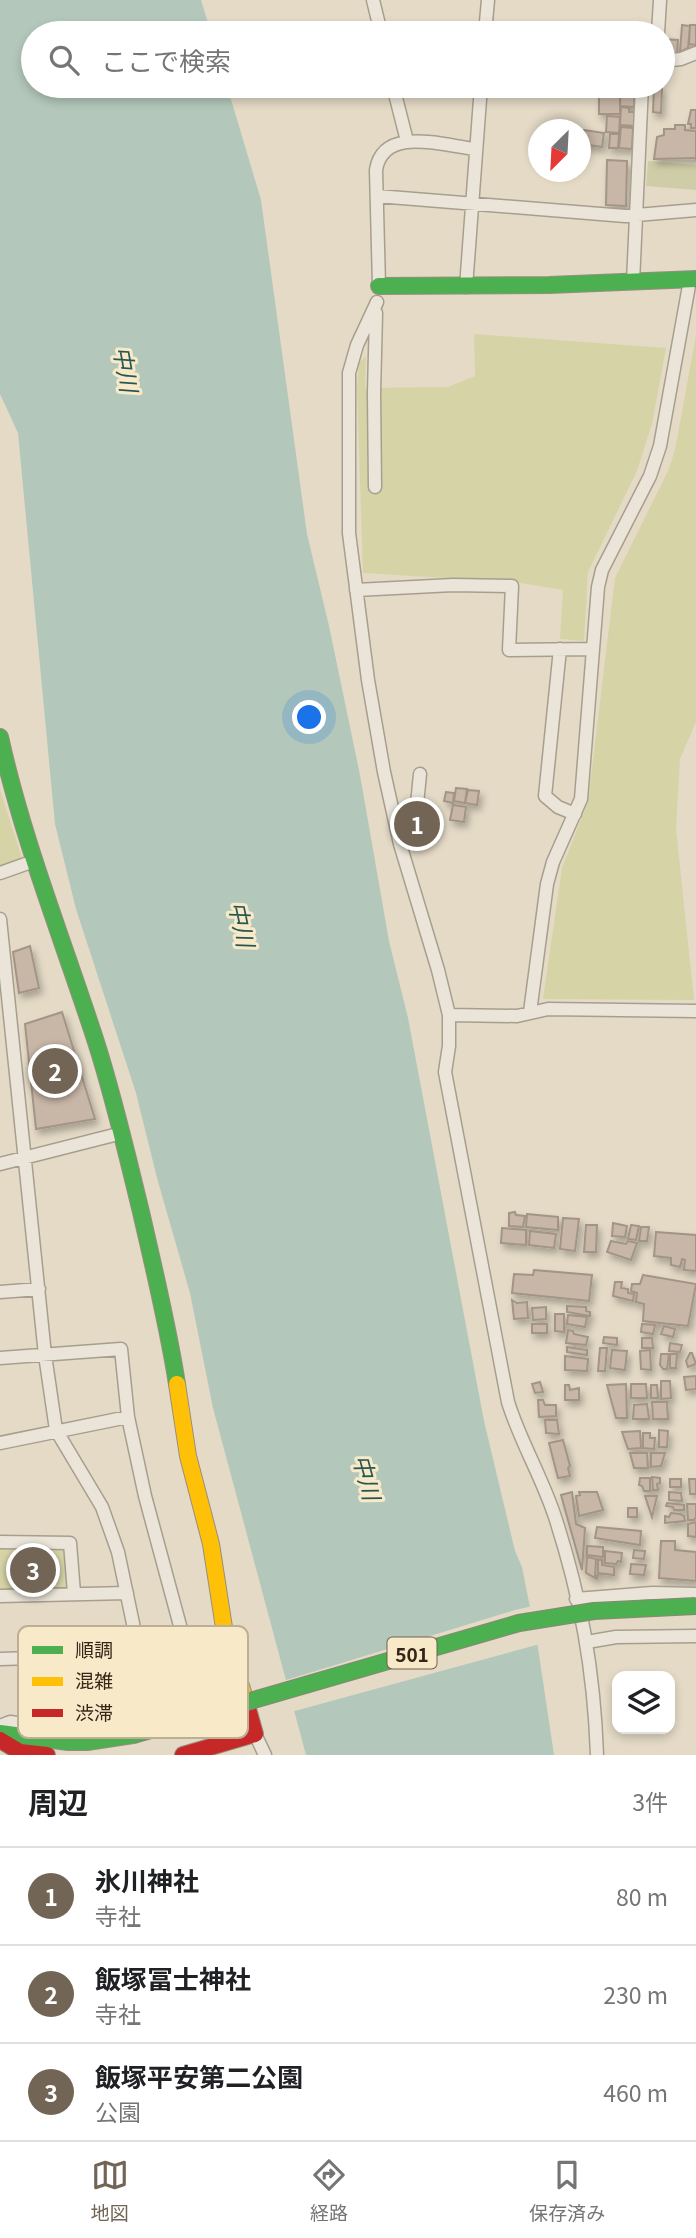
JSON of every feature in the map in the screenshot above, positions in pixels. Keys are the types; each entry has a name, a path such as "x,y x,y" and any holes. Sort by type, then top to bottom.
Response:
{"street":[{"path":"373,0 378,21"},
{"path":"486,21 488,0"},
{"path":"658,21 660,0"},
{"path":"675,60 696,53"},
{"path":"396,98 407,141"},
{"path":"466,286 480,98"},
{"path":"633,282 641,98"},
{"path":"476,149 407,141 392,144 378,158 379,286 693,280 660,446 650,476 602,570 581,799 553,862 547,884 530,1012"},
{"path":"377,196 636,216 696,211"},
{"path":"375,487 377,302 357,345 348,387 351,494 349,533 356,590 378,735 400,844 449,1015 449,1045 445,1072 505,1388 514,1422 535,1465 555,1517 587,1642 595,1700 597,1755"},
{"path":"356,590 453,585 512,586 509,650 593,649"},
{"path":"560,649 545,796 558,807 575,814"},
{"path":"0,739 34,861 96,1043 122,1133 167,1322 188,1456 211,1544 224,1626"},
{"path":"416,814 420,774"},
{"path":"0,873 34,861"},
{"path":"0,919 5,1013 25,1157 55,1430 103,1507 118,1552 134,1626"},
{"path":"449,1015 517,1016 548,1009 696,1011"},
{"path":"0,1164 122,1133"},
{"path":"0,1292 39,1289"},
{"path":"0,1358 121,1349 128,1417 145,1496 180,1626"},
{"path":"0,1443 128,1417"},
{"path":"0,1542 70,1543 74,1593"},
{"path":"0,1596 127,1593"},
{"path":"576,1599 652,1593 696,1594"},
{"name":"501","path":"248,1702 494,1629 547,1616 608,1608 696,1606"},
{"name":"501","path":"248,1706 554,1627 610,1619 696,1619"},
{"path":"587,1642 616,1637 696,1636"},
{"path":"0,1659 18,1658"},
{"path":"248,1710 265,1755"},
{"path":"0,1726 10,1721 18,1722"},
{"name":"501","path":"0,1733 18,1735"},
{"path":"248,1736 255,1734"},
{"name":"501","path":"38,1738 68,1742 118,1738"},
{"name":"501","path":"101,1755 131,1738"},
{"path":"183,1755 241,1738"},
{"path":"0,1740 20,1752 47,1755"}],"shaded area":[{"path":"648,161 696,165 696,190 646,186"},
{"path":"474,334 666,348 652,424 637,471 588,572 584,641 560,639 563,590 515,582 363,573 357,389 359,362 366,356 365,388 448,387 475,376"},
{"path":"696,335 696,722 680,759 676,829 694,1000 543,999 562,868 588,801 615,578 668,471 675,450"},
{"path":"0,790 23,861 0,870"},
{"path":"0,1549 64,1550 68,1590 0,1592"}],"water":[{"name":"中川","path":"0,0 201,0 207,21 21,21 21,98 231,98 261,200 307,534 360,775 389,941 408,1018 484,1421 515,1551 522,1567 538,1648 554,1755 306,1755 213,1408 190,1293 136,1093 76,909 55,824 18,433 0,394"}],"pier":[{"path":"533,1606 540,1644 291,1712 283,1681"}],"building":[{"path":"682,25 690,26 688,48 680,52"},
{"path":"690,25 696,25 696,45 689,44"},
{"path":"675,40 678,40 675,53"},
{"path":"599,98 620,98 620,114 599,114"},
{"path":"620,98 634,98 634,107 620,106"},
{"path":"654,98 662,98 661,113 653,112"},
{"path":"621,107 635,112 634,126 620,125"},
{"path":"691,110 696,110 696,128 691,128 691,124 688,124"},
{"path":"607,116 620,117 619,133 606,132"},
{"path":"675,125 685,125 685,130 696,131 696,158 654,159 657,137 664,135 664,129 675,129"},
{"path":"621,127 633,128 632,149 619,148"},
{"path":"591,131 604,133 602,147 591,145"},
{"path":"610,134 619,134 618,148 609,148"},
{"path":"607,160 627,161 626,206 606,205"},
{"path":"456,788 467,789 465,803 454,801"},
{"path":"468,790 479,791 477,805 465,803"},
{"path":"446,792 454,793 453,803 444,801"},
{"path":"453,805 466,807 464,822 450,820"},
{"path":"410,818 424,819 423,831 410,831"},
{"path":"30,946 39,988 19,993 13,952"},
{"path":"62,1012 95,1119 36,1129 25,1024"},
{"path":"515,1212 516,1215 525,1216 523,1227 509,1226 509,1213"},
{"path":"527,1214 558,1217 558,1230 526,1227"},
{"path":"563,1218 579,1219 575,1251 560,1249"},
{"path":"613,1223 627,1226 625,1237 612,1236"},
{"path":"586,1225 597,1225 596,1252 584,1252"},
{"path":"631,1225 639,1226 636,1240 628,1239"},
{"path":"641,1227 649,1227 647,1241 639,1241"},
{"path":"502,1228 526,1230 526,1245 501,1243"},
{"path":"530,1231 556,1234 554,1248 529,1245"},
{"path":"656,1232 696,1235 696,1271 684,1270 685,1260 682,1259 680,1267 671,1265 671,1258 654,1256"},
{"path":"611,1241 637,1243 631,1260 607,1252"},
{"path":"534,1270 592,1275 589,1301 512,1293 514,1274 533,1275"},
{"path":"643,1275 696,1284 688,1326 643,1321 644,1304 636,1302 637,1293 631,1291 632,1284 640,1284"},
{"path":"615,1282 622,1282 621,1288 634,1294 633,1301 613,1296"},
{"path":"512,1300 517,1303 527,1302 528,1318 514,1319"},
{"path":"567,1306 586,1307 590,1316 567,1312"},
{"path":"546,1307 546,1319 533,1320 532,1308"},
{"path":"555,1314 564,1314 564,1332 555,1331"},
{"path":"568,1315 587,1317 585,1327 567,1324"},
{"path":"532,1324 547,1324 547,1333 532,1333"},
{"path":"642,1324 655,1325 653,1334 641,1332"},
{"path":"664,1326 675,1329 673,1337 661,1334"},
{"path":"568,1330 588,1337 586,1345 566,1343"},
{"path":"604,1337 617,1338 617,1345 603,1343"},
{"path":"642,1338 652,1338 653,1348 642,1348"},
{"path":"670,1343 682,1345 680,1352 669,1351"},
{"path":"567,1347 587,1350 587,1355 567,1352"},
{"path":"600,1348 607,1348 605,1371 598,1371"},
{"path":"612,1350 627,1351 625,1370 610,1368"},
{"path":"650,1350 651,1370 641,1369 640,1351"},
{"path":"690,1353 696,1364 688,1367 686,1361"},
{"path":"661,1354 669,1354 667,1369 660,1365"},
{"path":"670,1354 677,1354 676,1368 670,1368"},
{"path":"565,1356 588,1359 587,1371 565,1370"},
{"path":"696,1376 696,1389 686,1390 684,1377"},
{"path":"661,1381 670,1381 671,1398 661,1399"},
{"path":"540,1382 543,1392 535,1393 532,1384"},
{"path":"626,1384 627,1418 616,1418 607,1385"},
{"path":"631,1384 646,1384 647,1398 631,1398"},
{"path":"565,1385 569,1385 570,1390 579,1388 579,1400 565,1400"},
{"path":"651,1385 657,1385 658,1398 651,1398"},
{"path":"538,1400 543,1400 545,1405 556,1405 556,1416 539,1417"},
{"path":"652,1402 667,1402 668,1419 653,1419"},
{"path":"647,1404 649,1419 633,1419 634,1405"},
{"path":"545,1420 557,1420 559,1434 546,1433"},
{"path":"659,1430 668,1431 667,1447 659,1447"},
{"path":"640,1431 641,1448 628,1449 622,1432"},
{"path":"643,1433 650,1433 650,1438 655,1438 654,1449 643,1448"},
{"path":"563,1440 570,1476 558,1478 549,1443"},
{"path":"630,1453 647,1453 648,1468 634,1468"},
{"path":"651,1453 665,1453 661,1466 651,1467"},
{"path":"652,1477 660,1478 658,1490 653,1490"},
{"path":"640,1478 650,1478 650,1491 644,1491 639,1485"},
{"path":"670,1479 681,1479 681,1487 670,1487"},
{"path":"689,1479 696,1479 696,1494 690,1494"},
{"path":"572,1492 576,1524 585,1528 582,1570 561,1495"},
{"path":"579,1492 597,1492 603,1510 579,1516 576,1496 580,1495"},
{"path":"669,1492 681,1493 682,1501 669,1500"},
{"path":"645,1496 657,1496 652,1517"},
{"path":"667,1503 684,1505 684,1510 674,1510 673,1507 666,1506"},
{"path":"687,1504 696,1504 694,1520 688,1520"},
{"path":"628,1508 637,1508 637,1517 628,1517"},
{"path":"671,1513 684,1516 685,1521 665,1523 665,1516 669,1517"},
{"path":"696,1522 696,1537 688,1536 688,1524"},
{"path":"597,1527 641,1531 640,1545 595,1538"},
{"path":"661,1541 675,1541 675,1550 696,1552 696,1581 659,1578"},
{"path":"587,1546 603,1547 603,1557 587,1555"},
{"path":"634,1550 645,1551 644,1559 633,1558"},
{"path":"605,1551 622,1553 621,1562 605,1563"},
{"path":"587,1557 596,1559 597,1579 586,1573"},
{"path":"598,1560 602,1560 602,1565 614,1567 614,1575 598,1573"},
{"path":"631,1564 646,1565 644,1575 630,1574"}],"traffic: fast":[{"path":"379,286 549,285 696,279"},
{"path":"0,737 20,814 96,1042 114,1105 156,1276 177,1384"},
{"path":"248,1702 519,1623 594,1611 696,1606"},
{"path":"0,1733 18,1735"},
{"path":"38,1738 68,1742 113,1738"}],"traffic: slow":[{"path":"177,1384 188,1456 211,1544 224,1626"}],"traffic: jam":[{"path":"248,1709 255,1734 248,1736"},
{"path":"183,1755 241,1738"},
{"path":"0,1740 20,1752 47,1755"}],"place":[{"name":"氷川神社","path":"417,824"},
{"name":"飯塚冨士神社","path":"55,1071"},
{"name":"飯塚平安第二公園","path":"33,1570"}]}
